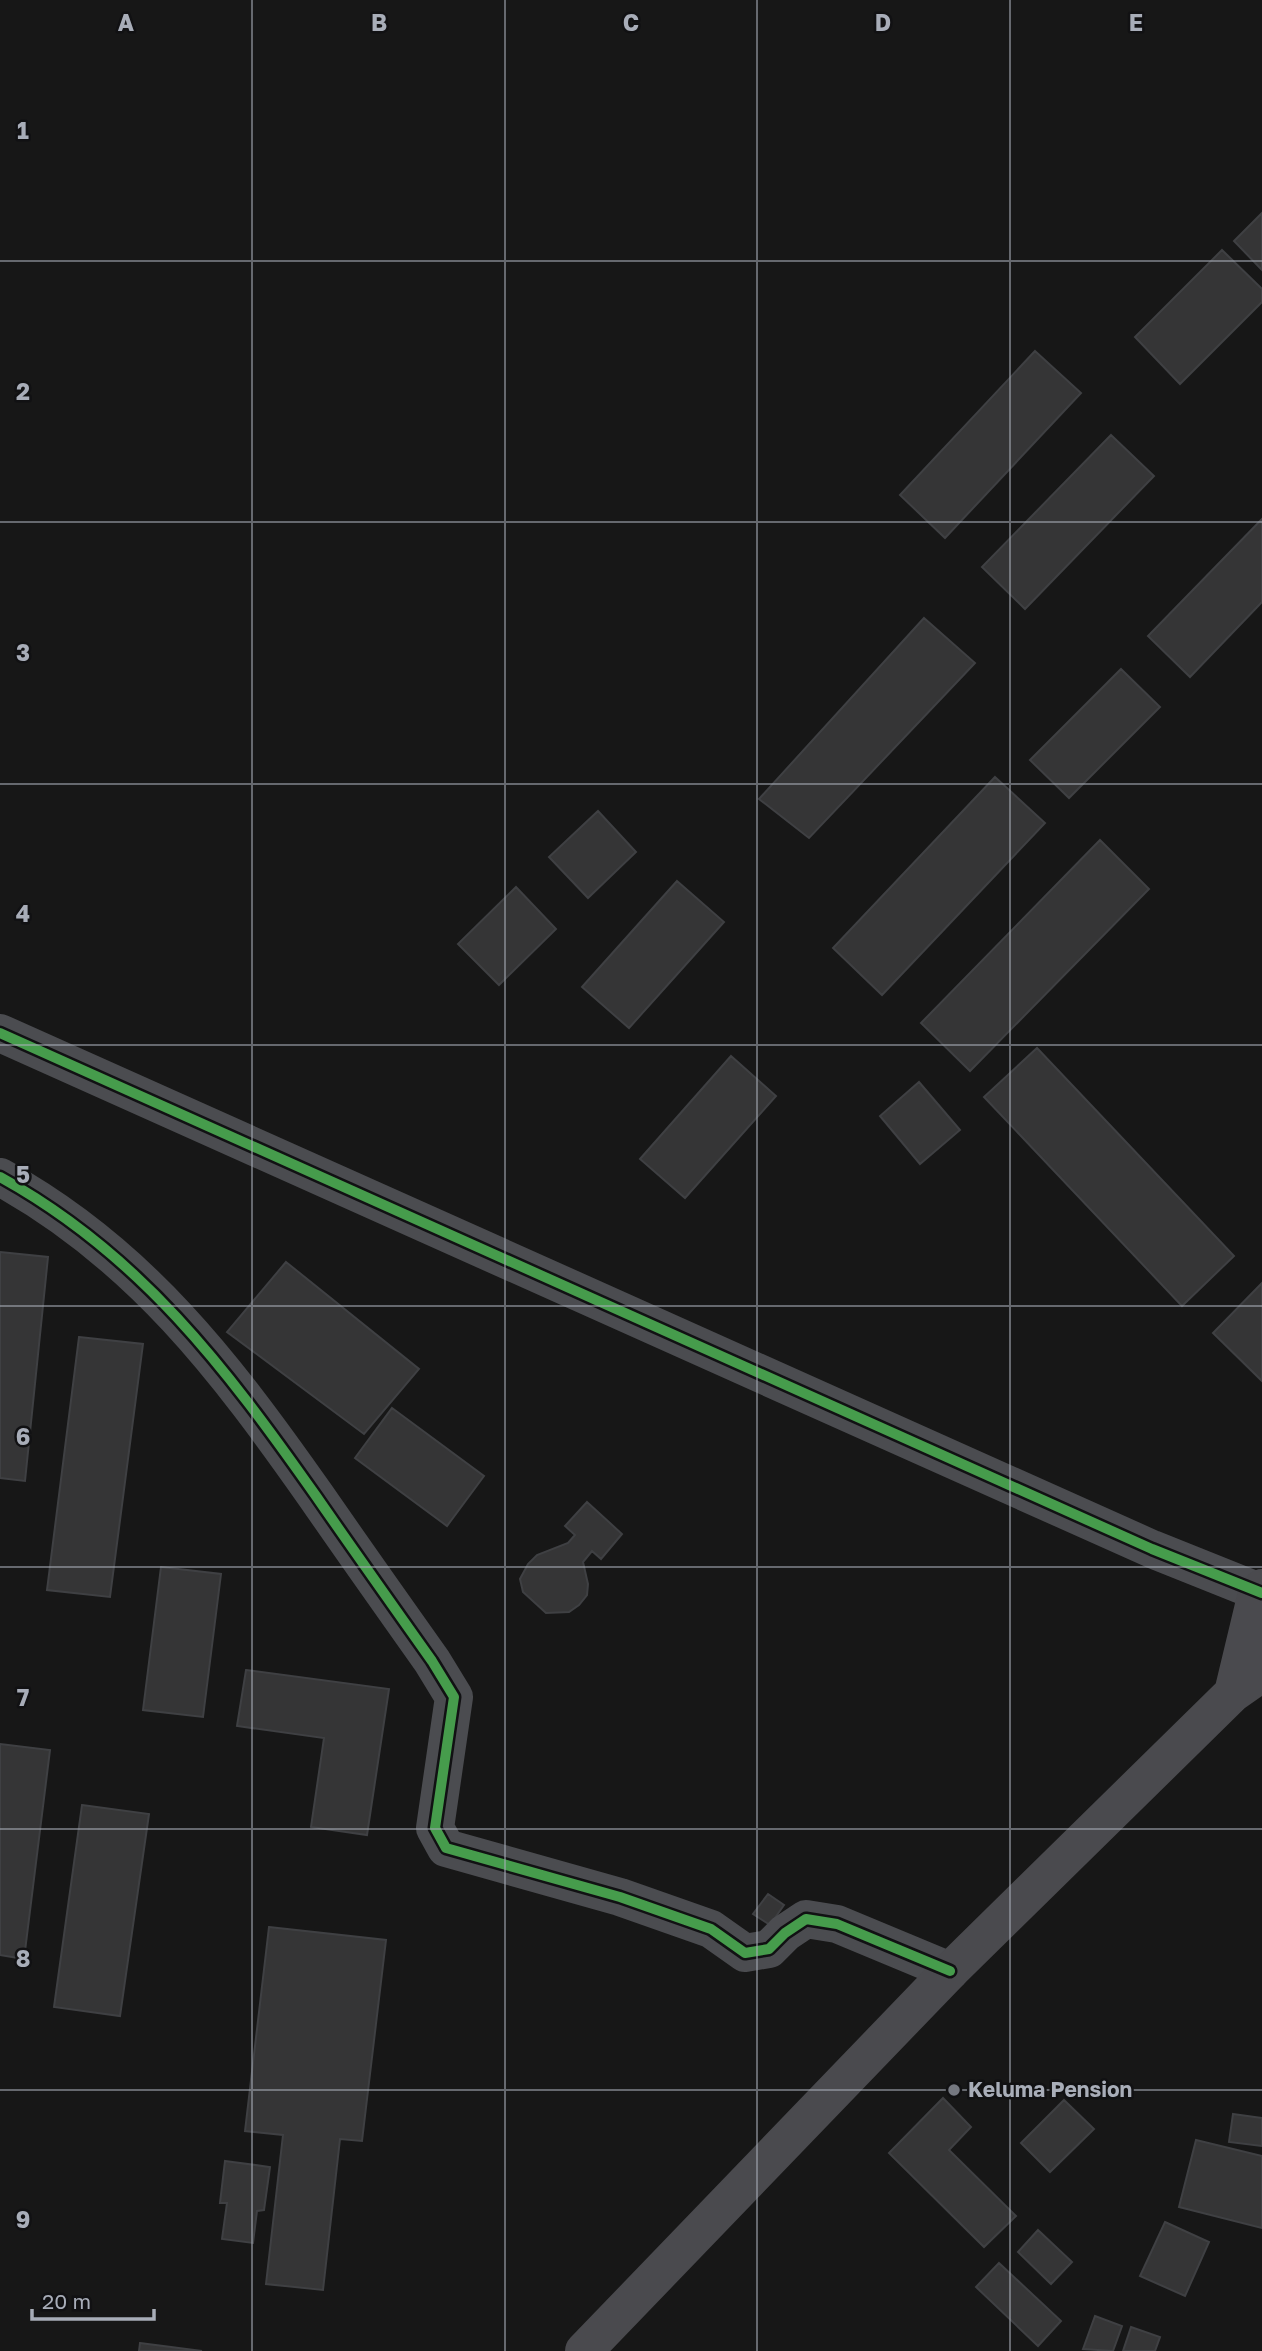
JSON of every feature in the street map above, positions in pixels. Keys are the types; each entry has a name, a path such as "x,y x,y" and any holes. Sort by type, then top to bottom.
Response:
{"main road":[{"path":"584,2351 950,1971 1247,1683 1260,1591"}],"street":[{"path":"0,1033 1139,1544 1260,1591"},
{"path":"0,1177 36,1197 122,1262 182,1321 249,1402 432,1661 454,1697 435,1828 446,1847 620,1897 710,1929 745,1953 769,1949 785,1933 806,1919 837,1923 950,1971"}],"building":[{"path":"1262,213 1262,270 1234,241"},
{"path":"1222,250 1262,289 1262,302 1180,384 1135,337"},
{"path":"1035,351 1081,393 945,538 900,495"},
{"path":"1111,435 1154,476 1025,609 982,567"},
{"path":"1262,519 1262,602 1190,677 1148,636"},
{"path":"924,618 975,663 809,838 759,799"},
{"path":"1121,669 1160,707 1069,798 1030,760"},
{"path":"995,777 1045,823 882,995 833,948"},
{"path":"598,811 636,852 588,898 549,857"},
{"path":"1100,840 1149,889 970,1071 921,1023"},
{"path":"677,881 724,922 629,1028 582,987"},
{"path":"516,887 556,929 499,985 458,944"},
{"path":"1037,1048 1234,1256 1182,1306 984,1097"},
{"path":"731,1056 776,1096 685,1198 640,1159"},
{"path":"919,1082 960,1130 920,1164 880,1116"},
{"path":"0,1252 48,1257 25,1481 0,1478"},
{"path":"286,1262 419,1369 364,1434 227,1332"},
{"path":"1262,1283 1262,1381 1213,1333"},
{"path":"79,1337 143,1344 110,1597 47,1590"},
{"path":"392,1408 484,1476 447,1526 355,1458"},
{"path":"587,1502 622,1534 601,1559 592,1551 583,1562 588,1584 587,1595 579,1605 569,1612 546,1613 523,1592 520,1579 528,1564 537,1555 568,1543 575,1535 565,1526"},
{"path":"161,1567 221,1574 203,1717 143,1710"},
{"path":"246,1670 389,1689 367,1835 311,1827 324,1738 237,1726"},
{"path":"0,1744 50,1750 24,1959 0,1955"},
{"path":"82,1805 149,1814 120,2016 54,2007"},
{"path":"768,1894 784,1905 770,1925 753,1914"},
{"path":"269,1927 386,1940 362,2141 340,2139 323,2290 266,2284 283,2135 245,2131"},
{"path":"943,2098 971,2127 949,2150 1016,2216 984,2247 889,2153"},
{"path":"1064,2100 1094,2129 1050,2172 1021,2143"},
{"path":"1233,2114 1262,2118 1262,2146 1229,2142"},
{"path":"1196,2140 1262,2156 1262,2228 1179,2207"},
{"path":"225,2161 270,2167 264,2210 257,2211 253,2243 222,2239 227,2203 220,2203"},
{"path":"1165,2222 1209,2242 1185,2296 1140,2276"},
{"path":"1038,2230 1072,2262 1051,2284 1018,2252"},
{"path":"999,2263 1061,2321 1038,2346 976,2287"},
{"path":"1095,2316 1122,2326 1113,2351 1083,2349"},
{"path":"1131,2327 1160,2337 1155,2351 1123,2351"},
{"path":"140,2343 202,2351 139,2351"}],"cycle path":[{"path":"0,1033 1152,1549 1262,1593"},
{"path":"0,1177 96,1241 177,1317 248,1403 432,1661 454,1697 435,1828 446,1848 620,1897 711,1929 745,1953 769,1949 785,1933 806,1919 837,1924 950,1971"}],"place":[{"name":"Keluma Pension","path":"954,2090"}]}
